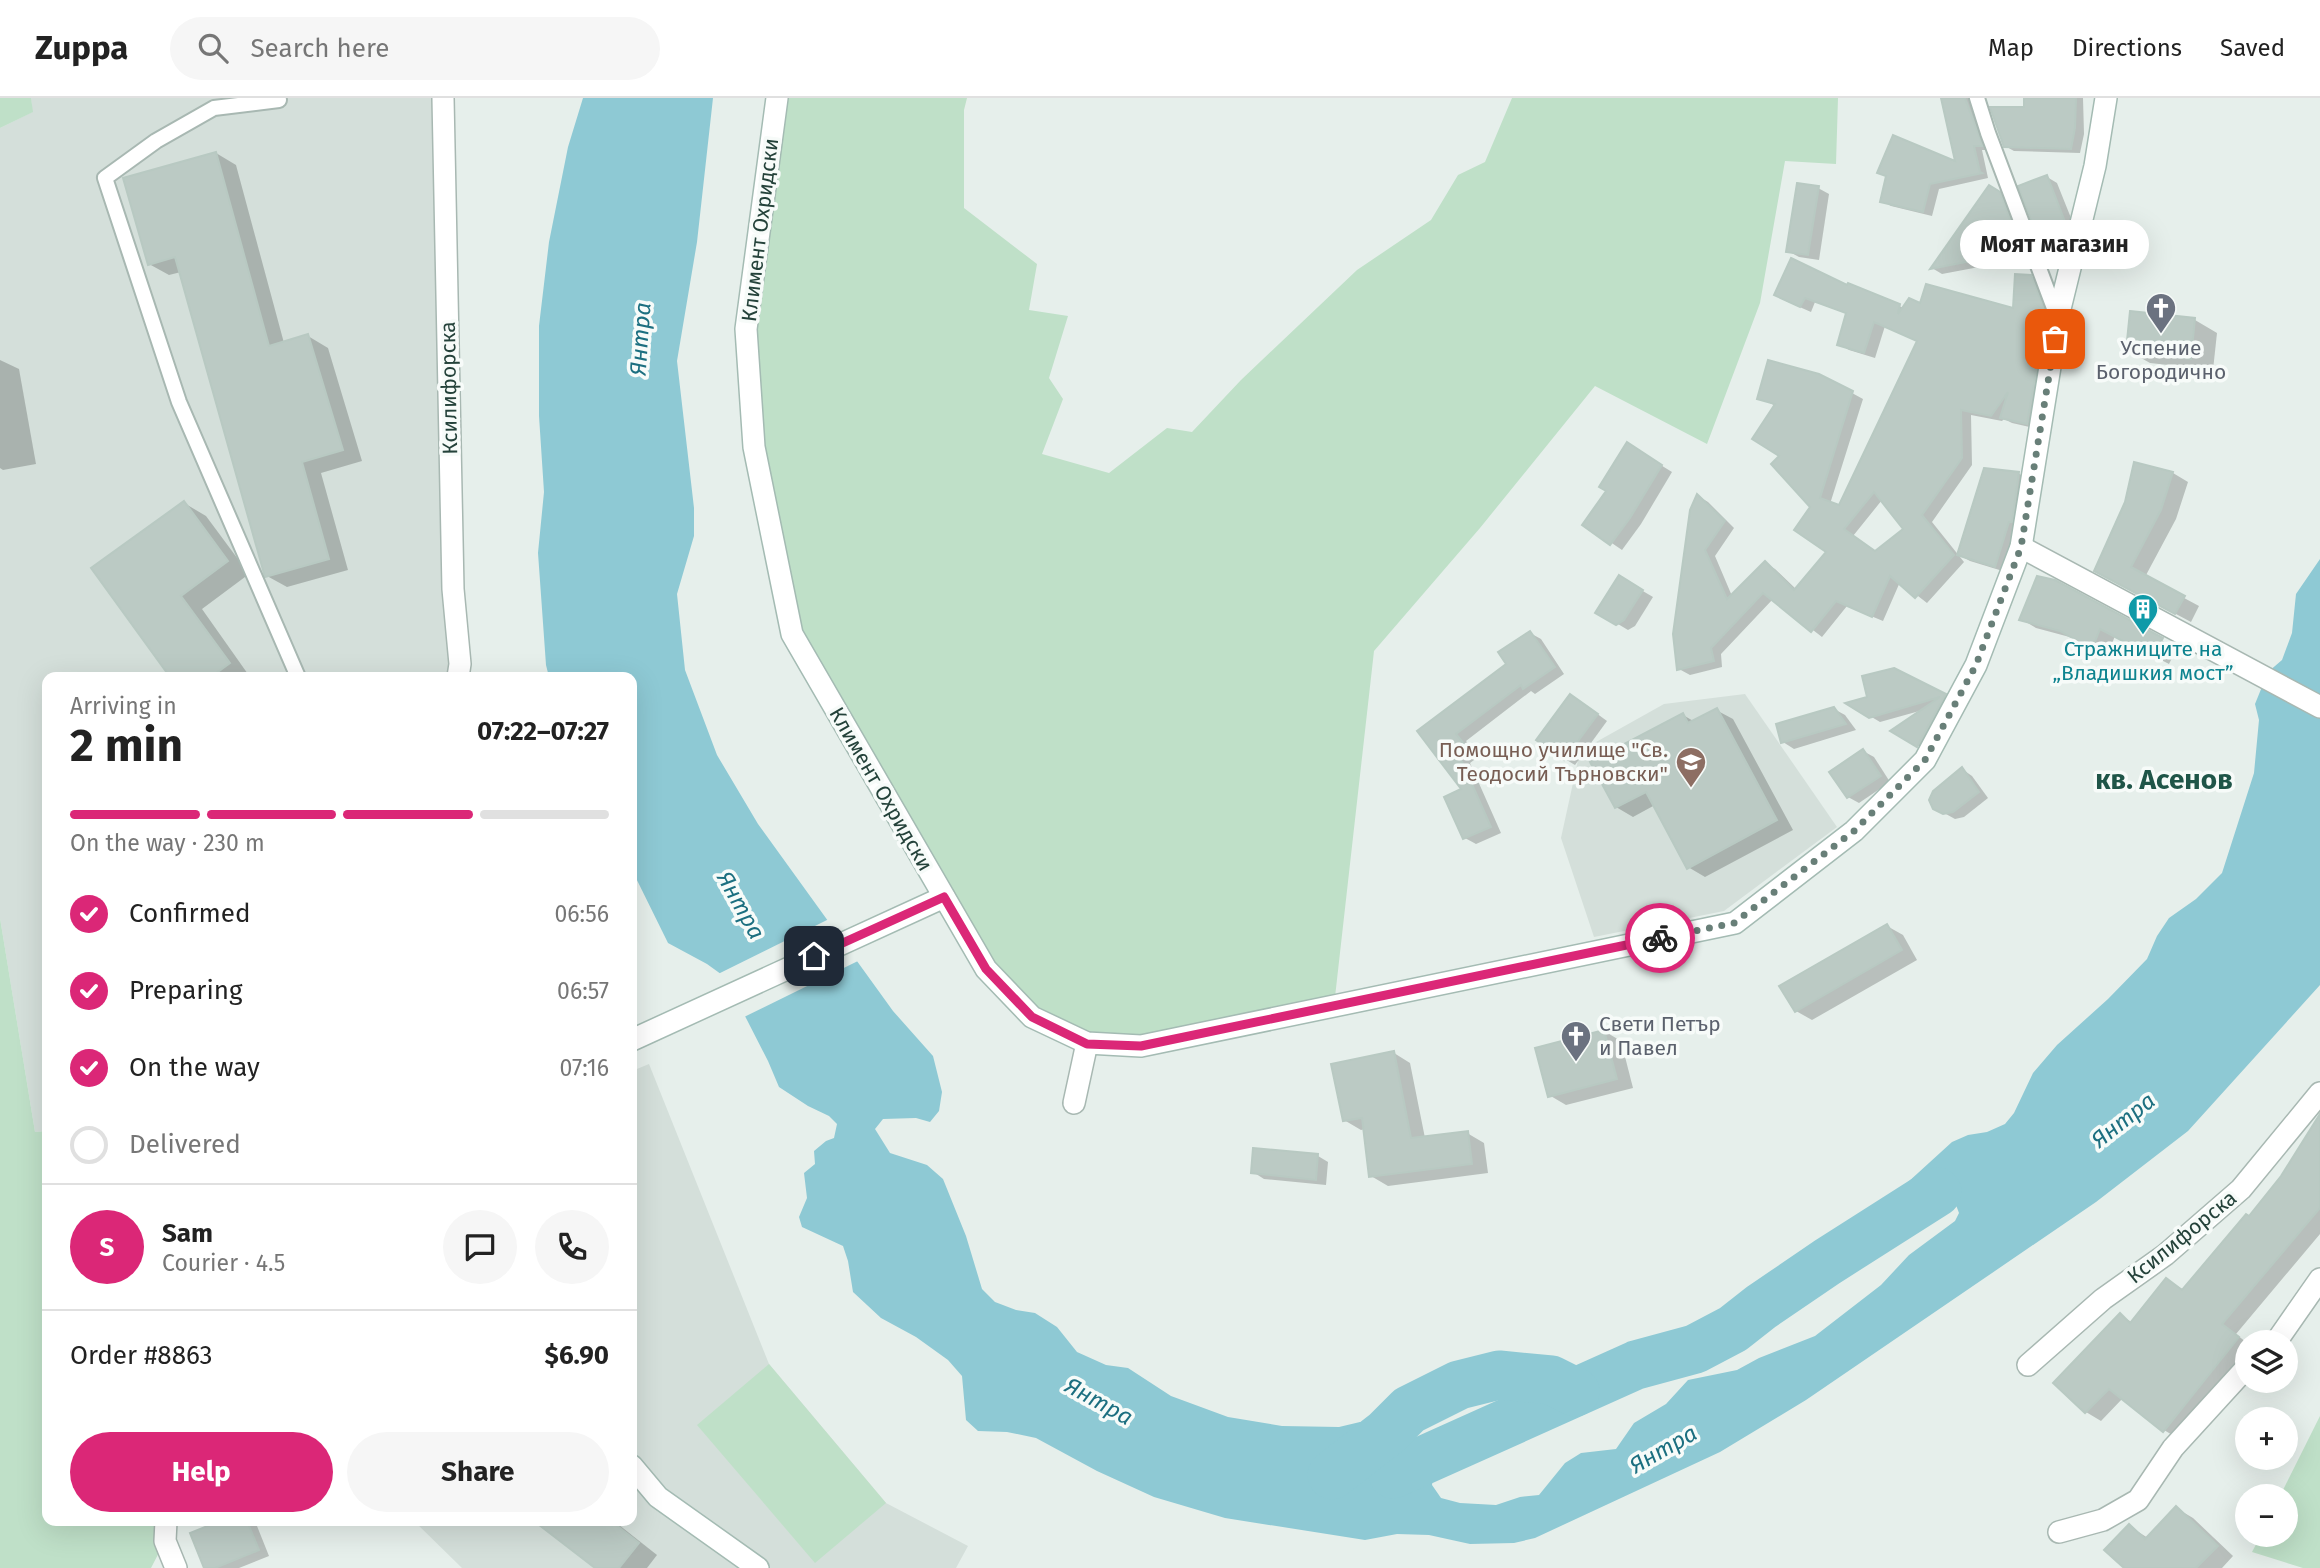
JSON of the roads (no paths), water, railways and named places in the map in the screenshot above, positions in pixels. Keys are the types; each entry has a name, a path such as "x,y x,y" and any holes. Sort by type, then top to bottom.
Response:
{"street":[{"name":"Ксилифорска","path":"443,98 453,589 459,672"},
{"name":"Климент Охридски","path":"777,98 746,329 754,447 792,634 986,969 1032,1017 1087,1044 1141,1046 1734,923 1854,831 1925,760 1976,665 2021,547 2058,317 2095,166 2106,98"},
{"path":"2021,547 2320,707"},
{"path":"637,1038 944,897"},
{"path":"1074,1103 1087,1044"},
{"name":"Ксилифорска","path":"2028,1365 2103,1299 2165,1255 2241,1189 2320,1093"},
{"path":"2284,1330 2320,1279"},
{"path":"2059,1532 2103,1520 2138,1500 2174,1448 2235,1380"},
{"path":"637,1472 658,1497 758,1568"},
{"path":"166,1526 165,1541 176,1568"}],"lane":[{"path":"1977,98 1987,133 2058,317"},
{"path":"279,100 214,108 156,141 105,178 179,402 296,672"}],"water":[{"name":"Янтра","path":"583,98 713,98 697,242 677,361 694,508 694,536 677,594 685,670 717,755 758,824 893,1011 933,1056 942,1092 939,1111 930,1122 916,1118 883,1119 875,1129 890,1153 927,1165 943,1179 966,1236 982,1289 995,1302 1016,1310 1035,1313 1057,1327 1077,1352 1106,1365 1128,1368 1171,1396 1228,1417 1282,1426 1339,1427 1360,1422 1378,1428 1395,1440 1418,1448 1441,1444 1452,1446 1451,1454 1434,1469 1432,1485 1441,1498 1460,1503 1496,1505 1520,1497 1539,1495 1565,1463 1581,1453 1616,1449 1634,1423 1666,1404 1688,1380 1737,1370 1759,1358 1815,1336 1881,1285 1909,1255 1955,1221 1959,1213 1956,1205 1945,1201 1929,1208 1908,1227 1885,1236 1877,1221 1905,1195 1907,1183 1952,1142 2005,1124 2014,1113 2033,1073 2057,1045 2147,959 2169,918 2196,899 2222,873 2254,773 2259,720 2255,704 2268,672 2282,660 2292,633 2296,594 2320,559 2320,985 2188,1131 2096,1202 1806,1400 1720,1452 1535,1538 1514,1543 1470,1544 1429,1535 1397,1534 1365,1540 1225,1518 1154,1497 1097,1471 1036,1438 1007,1432 978,1431 966,1420 962,1376 948,1360 916,1337 881,1318 853,1292 843,1246 802,1227 799,1217 807,1198 804,1173 815,1164 814,1151 834,1138 837,1124 829,1116 779,1087 725,977 668,943 637,880 637,672 548,672 538,553 544,492 539,416 539,326 549,242 568,147"}],"waterway":[{"path":"1393,1474 1636,1365 1695,1349 1733,1329 1827,1262 1937,1192"},
{"path":"1332,1475 1386,1433 1409,1410 1459,1385 1499,1375 1551,1380 1575,1392"}],"place":[{"name":"Успение Богородично","path":"2161,335"},
{"name":"Моят магазин","path":"2055,339"},
{"name":"Стражниците на „Владишкия мост”","path":"2143,636"},
{"name":"Помощно училище \"Св. Теодосий Търновски\"","path":"1691,789"},
{"name":"Свети Петър и Павел","path":"1576,1063"}],"district":[{"name":"кв. Асенов","path":"2164,779"}]}
